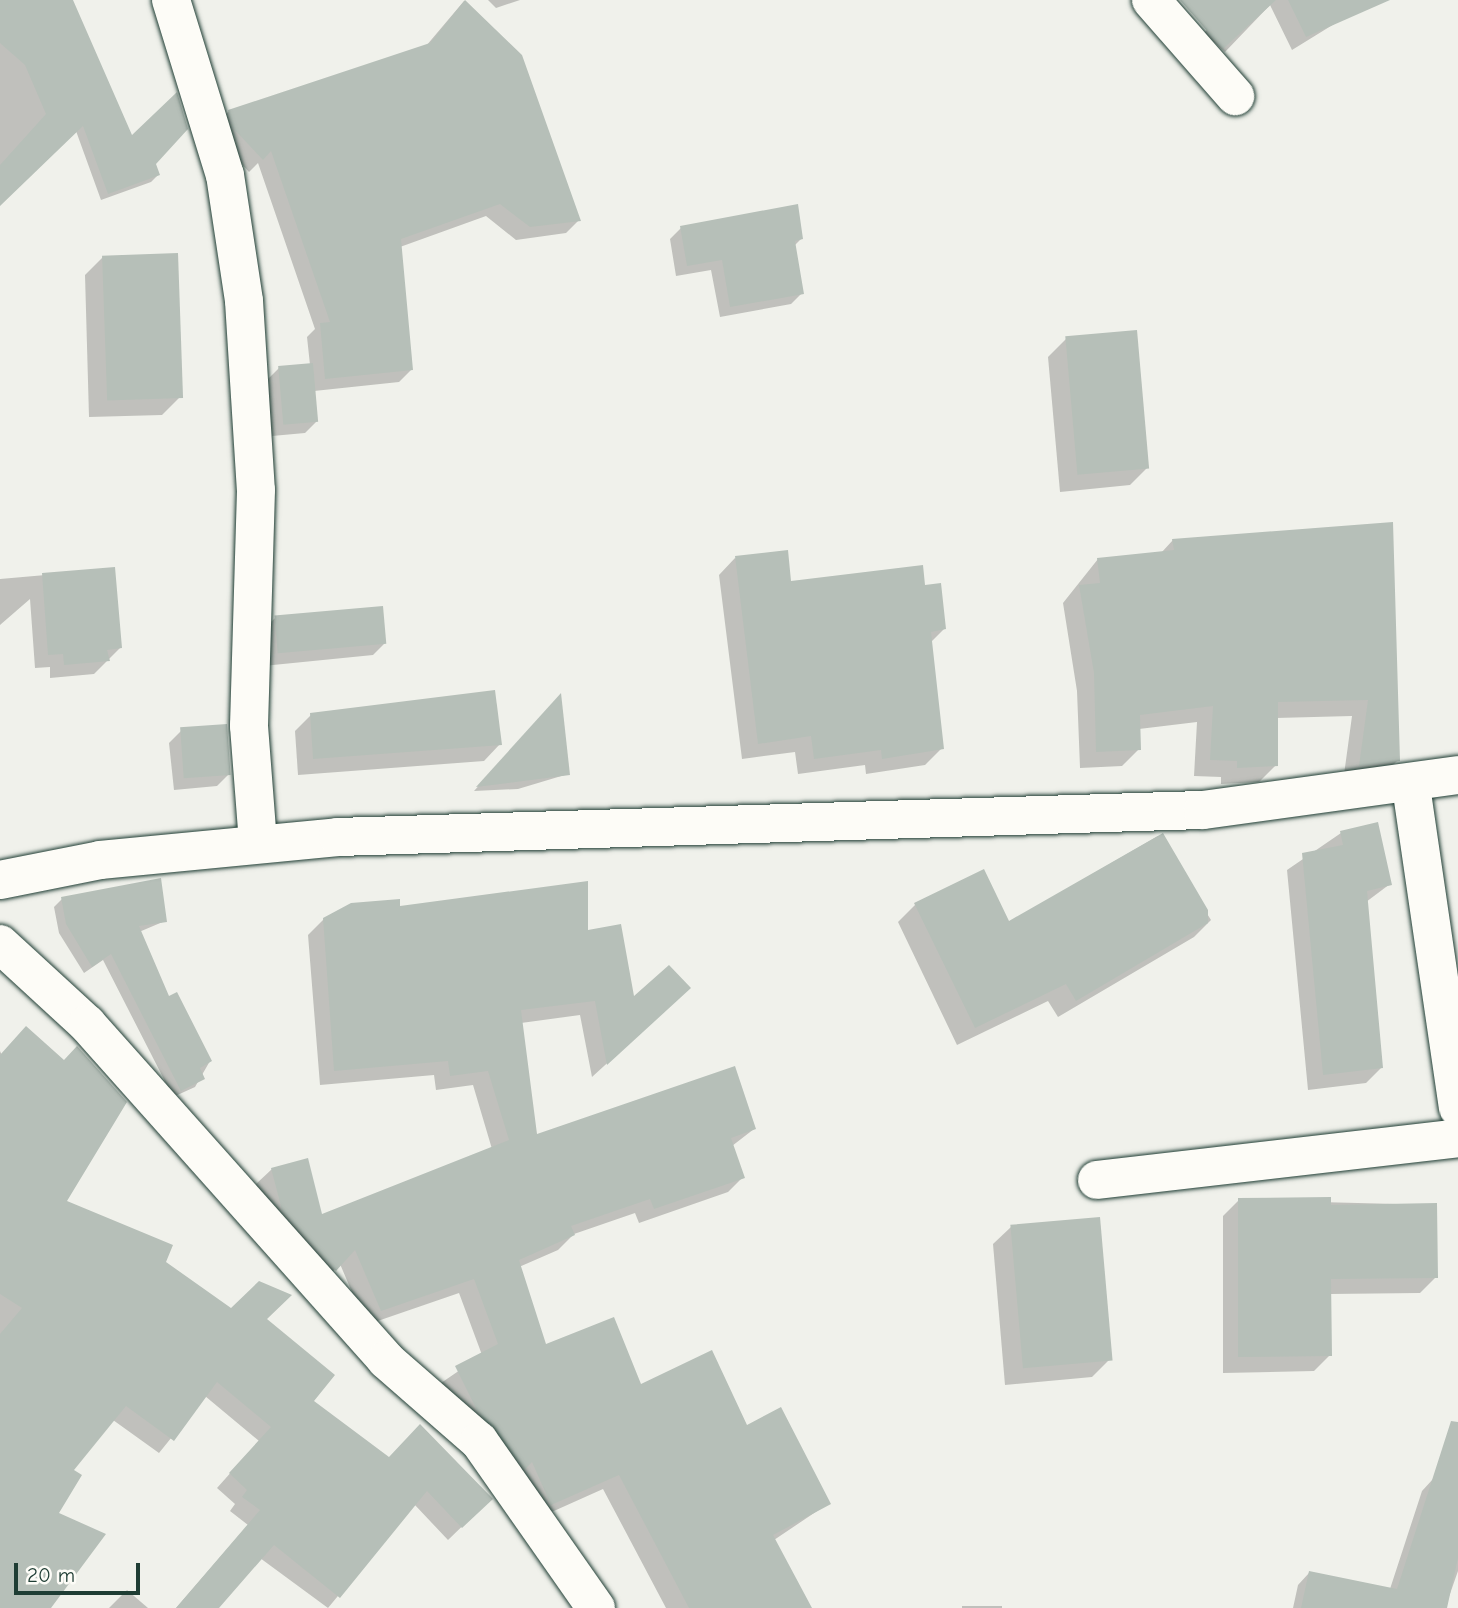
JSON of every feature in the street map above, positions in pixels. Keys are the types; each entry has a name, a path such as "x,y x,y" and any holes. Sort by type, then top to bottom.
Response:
{"street":[{"path":"170,0 225,175 244,301 256,502 249,726 258,844"},
{"path":"1151,0 1235,96"},
{"path":"0,880 100,860 258,844 594,827 1203,810 1411,786 1458,775"},
{"path":"1411,786 1458,1108"},
{"path":"0,944 87,1024 386,1360 479,1441 596,1608"},
{"path":"1097,1180 1458,1139"}],"building":[{"path":"0,0 73,0 132,135 177,92 188,129 156,164 160,175 108,194 83,126 0,206 0,165 46,114 25,65 0,43"},
{"path":"465,0 522,55 581,221 530,227 500,204 401,239 413,370 325,379 320,323 330,322 271,151 263,160 233,128 228,110 430,43"},
{"path":"1180,0 1276,0 1223,49"},
{"path":"1288,0 1390,0 1306,37"},
{"path":"798,204 803,239 795,241 804,294 730,307 722,260 687,266 680,226"},
{"path":"178,253 183,398 107,401 102,256"},
{"path":"1137,330 1149,468 1077,475 1065,336"},
{"path":"313,363 318,422 283,425 278,366"},
{"path":"1393,522 1400,761 1359,766 1368,700 1278,702 1278,766 1237,768 1237,761 1210,760 1213,706 1140,715 1141,750 1096,752 1094,673 1079,585 1100,583 1097,558 1174,550 1172,539"},
{"path":"788,550 791,581 923,565 925,585 941,583 946,629 931,632 944,749 882,759 881,750 814,759 811,736 758,744 735,556"},
{"path":"115,567 122,648 107,650 110,661 64,665 63,654 48,655 42,573"},
{"path":"383,606 386,644 278,653 274,615"},
{"path":"495,690 502,745 313,759 310,713"},
{"path":"561,693 570,775 476,787"},
{"path":"227,724 231,775 184,778 180,727"},
{"path":"1378,822 1392,885 1367,891 1383,1068 1323,1075 1302,853 1343,845 1340,831"},
{"path":"1163,833 1208,910 1208,923 1076,1001 1066,984 975,1028 914,903 984,869 1009,921"},
{"path":"161,878 167,922 139,926 169,996 177,992 212,1061 200,1068 205,1079 181,1091 111,954 92,967 66,924 61,897"},
{"path":"588,881 588,930 621,924 634,996 669,965 691,988 607,1065 595,1001 521,1010 537,1134 735,1066 756,1129 731,1138 745,1178 654,1209 650,1199 571,1226 575,1235 519,1260 546,1344 614,1317 641,1384 712,1350 747,1425 781,1407 831,1504 773,1535 812,1608 689,1608 619,1475 551,1505 532,1462 525,1469 477,1410 455,1366 498,1344 474,1279 381,1311 355,1250 336,1271 282,1210 271,1168 308,1158 322,1214 509,1140 488,1071 450,1076 448,1061 334,1071 323,918 351,903 400,899 400,906"},
{"path":"26,1026 64,1060 77,1046 127,1102 67,1201 173,1245 166,1262 231,1308 259,1281 292,1295 267,1319 335,1375 314,1401 389,1457 420,1424 493,1499 462,1528 427,1491 340,1598 274,1545 219,1608 176,1608 260,1510 242,1497 247,1490 229,1473 271,1427 217,1382 174,1441 126,1406 74,1470 82,1475 59,1513 106,1534 51,1608 0,1608 0,1334 22,1308 0,1294 0,1055"},
{"path":"1331,1197 1331,1205 1437,1203 1438,1278 1331,1279 1332,1356 1238,1357 1238,1198"},
{"path":"1100,1217 1113,1360 1023,1368 1010,1225"},
{"path":"1451,1421 1458,1422 1458,1558 1447,1608 1301,1608 1309,1571 1397,1589"}]}
